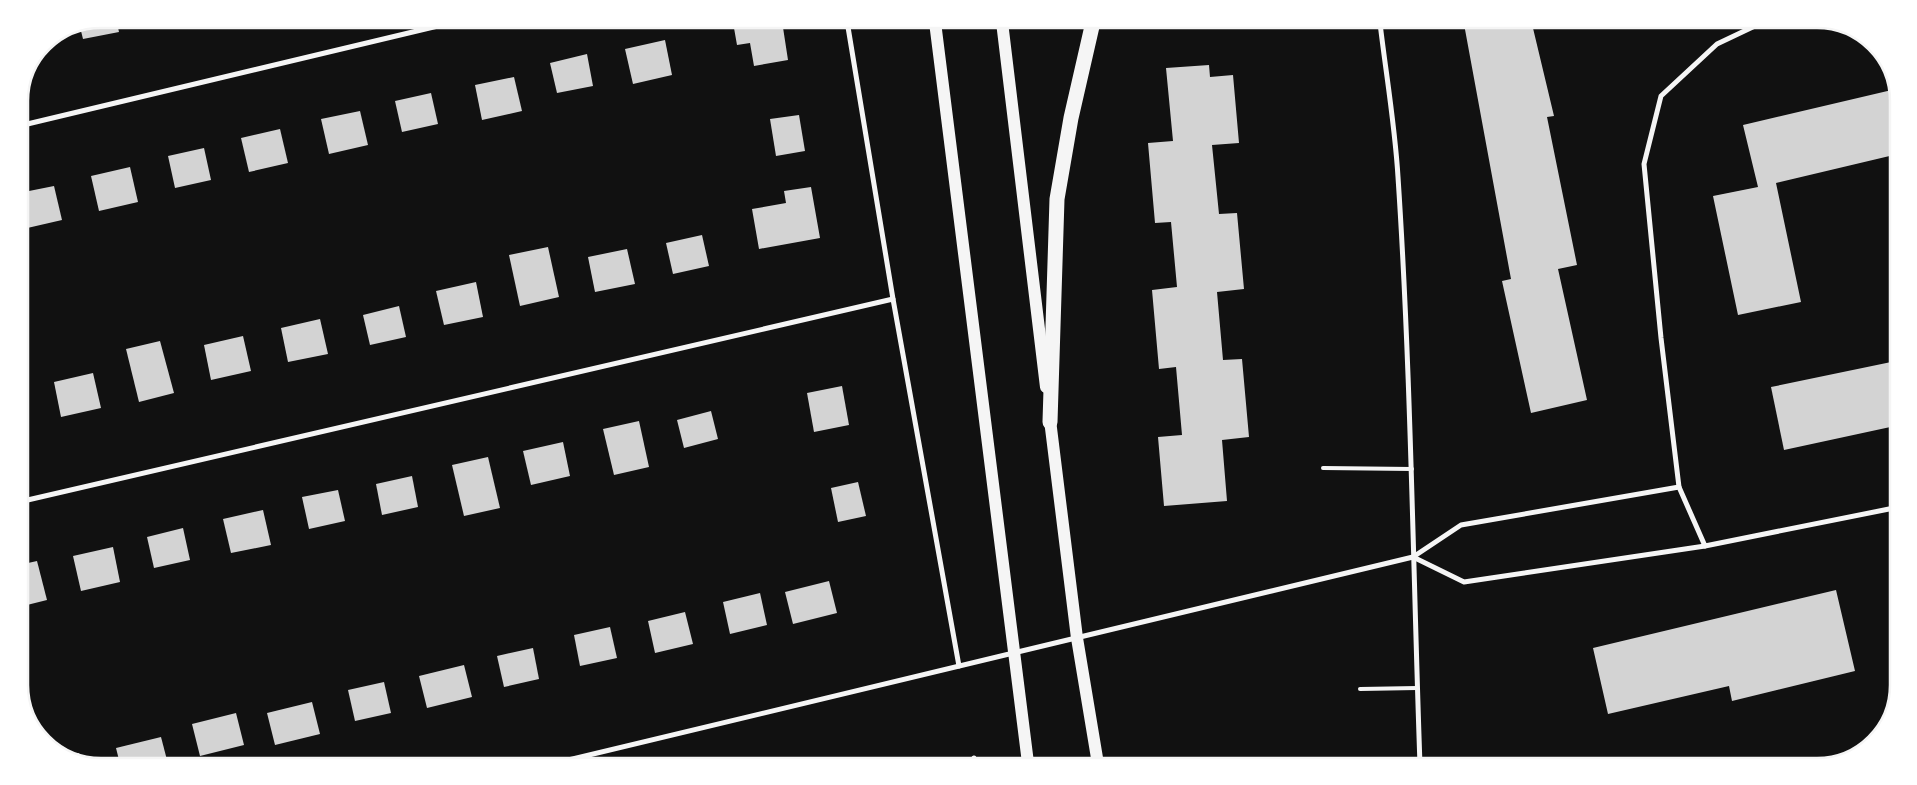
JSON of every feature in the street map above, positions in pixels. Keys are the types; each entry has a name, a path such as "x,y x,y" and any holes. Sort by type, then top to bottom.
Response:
{"highway":[{"path":"1050,422 1057,199 1071,118 1092,28"}],"main road":[{"path":"936,28 1012,653 1027,758"},
{"path":"1003,28 1077,638 1097,758"}],"street":[{"path":"28,124 429,28"},
{"path":"849,28 893,299 959,666"},
{"path":"1381,28 1398,175 1412,469 1412,557 1420,758"},
{"path":"1705,546 1679,487 1661,338 1644,164 1661,96 1717,44 1749,28"},
{"path":"28,500 893,299"},
{"path":"577,758 1412,557 1461,524 1679,487"},
{"path":"1412,557 1464,582 1705,546 1890,509"}],"lane":[{"path":"1323,468 1412,469"},
{"path":"1360,689 1417,688"}],"building":[{"path":"118,28 119,32 83,39 81,31"},
{"path":"734,28 783,28 788,60 754,66 750,43 737,45"},
{"path":"1465,28 1533,28 1554,116 1547,117 1577,265 1558,269 1587,400 1531,413 1502,281 1511,279"},
{"path":"665,40 672,75 633,84 625,49"},
{"path":"587,54 593,86 557,93 550,63"},
{"path":"1209,65 1210,77 1233,75 1239,143 1212,145 1219,214 1237,213 1244,289 1217,292 1223,360 1242,359 1249,437 1222,440 1227,501 1164,506 1158,437 1182,435 1176,367 1159,369 1152,290 1177,287 1171,222 1155,223 1148,143 1173,141 1166,68"},
{"path":"514,77 522,111 482,120 475,85"},
{"path":"1888,91 1889,156 1776,183 1801,302 1738,315 1713,196 1758,187 1743,125"},
{"path":"431,93 438,124 402,132 395,101"},
{"path":"360,111 368,145 329,154 321,119"},
{"path":"799,115 805,151 776,156 770,119"},
{"path":"280,129 288,163 249,172 241,138"},
{"path":"204,148 211,180 175,188 168,156"},
{"path":"130,167 138,202 99,211 91,176"},
{"path":"54,186 62,220 28,228 28,191"},
{"path":"811,187 820,238 759,249 752,209 786,203 784,191"},
{"path":"702,235 709,266 673,274 666,243"},
{"path":"548,247 559,297 520,306 509,255"},
{"path":"627,249 635,284 595,292 588,257"},
{"path":"476,282 483,317 444,325 436,291"},
{"path":"399,306 406,337 370,345 363,315"},
{"path":"320,319 328,354 288,362 281,328"},
{"path":"243,336 251,371 211,380 204,345"},
{"path":"160,341 174,393 139,402 126,349"},
{"path":"1889,362 1890,427 1784,450 1771,387"},
{"path":"93,373 101,408 61,417 54,382"},
{"path":"842,386 849,425 814,432 807,393"},
{"path":"711,411 718,439 684,448 677,420"},
{"path":"639,421 649,467 614,475 603,429"},
{"path":"563,442 570,476 531,485 523,451"},
{"path":"488,457 500,508 464,516 452,465"},
{"path":"412,476 418,507 382,515 376,484"},
{"path":"858,482 866,516 838,522 831,488"},
{"path":"338,490 345,521 309,529 302,497"},
{"path":"263,510 271,545 231,553 223,519"},
{"path":"183,528 190,560 154,568 147,537"},
{"path":"113,547 120,582 81,591 73,556"},
{"path":"37,561 47,600 28,605 28,563"},
{"path":"829,581 837,613 793,624 785,592"},
{"path":"1836,590 1855,671 1732,701 1729,686 1608,714 1593,648"},
{"path":"760,593 767,625 730,634 723,602"},
{"path":"685,612 693,644 655,653 648,621"},
{"path":"610,627 617,658 580,666 574,635"},
{"path":"533,648 539,679 504,687 497,656"},
{"path":"464,665 472,697 427,708 419,676"},
{"path":"384,682 391,713 355,721 348,690"},
{"path":"312,702 320,734 275,745 267,713"},
{"path":"236,713 244,745 200,756 192,724"},
{"path":"161,737 166,758 118,758 116,748"}]}
